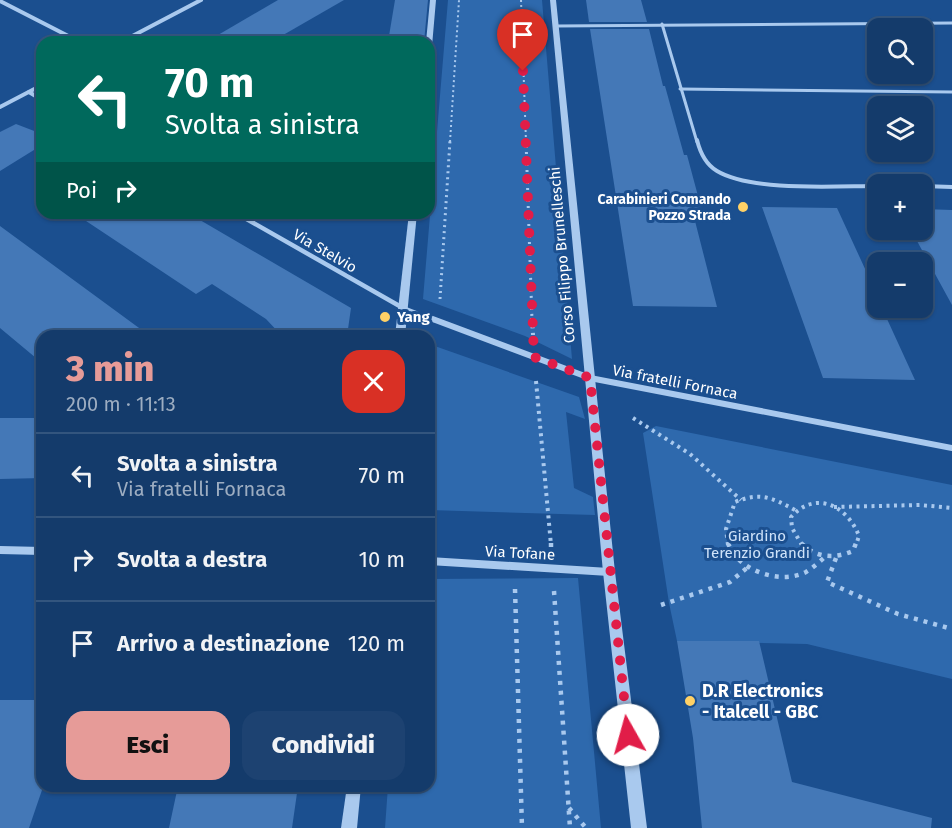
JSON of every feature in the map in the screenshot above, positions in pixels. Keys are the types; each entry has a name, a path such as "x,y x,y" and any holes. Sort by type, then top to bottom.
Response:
{"street":[{"path":"132,36 201,0"},
{"path":"430,36 433,0"},
{"name":"Corso Filippo Brunelleschi","path":"554,0 609,572 639,828"},
{"path":"0,1 68,36"},
{"path":"0,107 36,88"},
{"path":"29,92 36,96"},
{"name":"Via Stelvio","path":"247,219 403,308"},
{"path":"401,330 412,219"},
{"name":"Via fratelli Fornaca","path":"403,308 590,378 952,448"},
{"path":"0,550 36,551"},
{"name":"Via Tofane","path":"435,561 609,572"},
{"path":"349,828 353,792"}],"lane":[{"path":"557,26 952,23"},
{"path":"662,24 680,89 705,162 718,172 744,181 772,184 867,186"},
{"path":"680,89 952,92"},
{"path":"933,186 952,187"}],"path":[{"path":"438,321 459,0"},
{"path":"521,0 534,357 553,568 570,828"},
{"path":"633,418 690,454 741,500"},
{"path":"795,510 780,502 753,495 735,502 727,523 726,537 731,552 748,567 770,574 804,573 825,556"},
{"path":"834,507 851,519 859,536 853,551 836,558 813,553 795,538 790,524 790,517 795,510 812,503 834,507 920,505 952,508"},
{"path":"836,558 827,582 898,614 952,629"},
{"path":"515,566 522,828"},
{"path":"661,604 702,593 730,582 748,567"},
{"path":"569,808 586,828"}],"green space":[{"path":"448,0 542,0 572,359 525,336 423,299 430,219 435,219 435,155"},
{"path":"435,346 579,397 585,419 566,412 574,488 593,497 595,515 435,510"},
{"name":"Giardino Terenzio Grandi","path":"656,426 952,485 952,679 807,644 677,641 643,433"},
{"path":"578,578 601,828 385,828 388,792 435,792 435,579"}],"building":[{"path":"278,0 344,0 281,36 216,36"},
{"path":"395,0 428,0 425,36 389,36"},
{"path":"586,0 641,0 647,22 589,22"},
{"path":"590,29 649,29 663,86 665,86 684,155 687,155 705,222 695,221 717,307 633,306"},
{"path":"16,124 36,132 36,149 0,171 0,132"},
{"path":"762,207 837,208 867,273 867,318 887,318 915,380 823,378"},
{"path":"933,209 952,210 952,305 933,270 933,252 923,252 916,240 933,240"},
{"path":"83,219 198,219 351,308 348,330 276,330 266,319 212,284 196,294"},
{"path":"0,226 142,330 36,330 36,358 0,328"},
{"path":"0,418 36,418 36,478 0,479"},
{"path":"677,641 759,641 792,782 932,818 931,828 702,828 693,738"},
{"path":"0,700 36,700 36,792 41,792 29,828 0,828"},
{"path":"177,792 297,792 292,828 169,828"}],"place":[{"name":"Carabinieri Comando Pozzo Strada","path":"743,207"},
{"name":"Yang","path":"385,317"},
{"name":"D.R Electronics - Italcell - GBC","path":"690,701"}],"route":[{"path":"523,71 534,357 590,378 628,735"}]}
